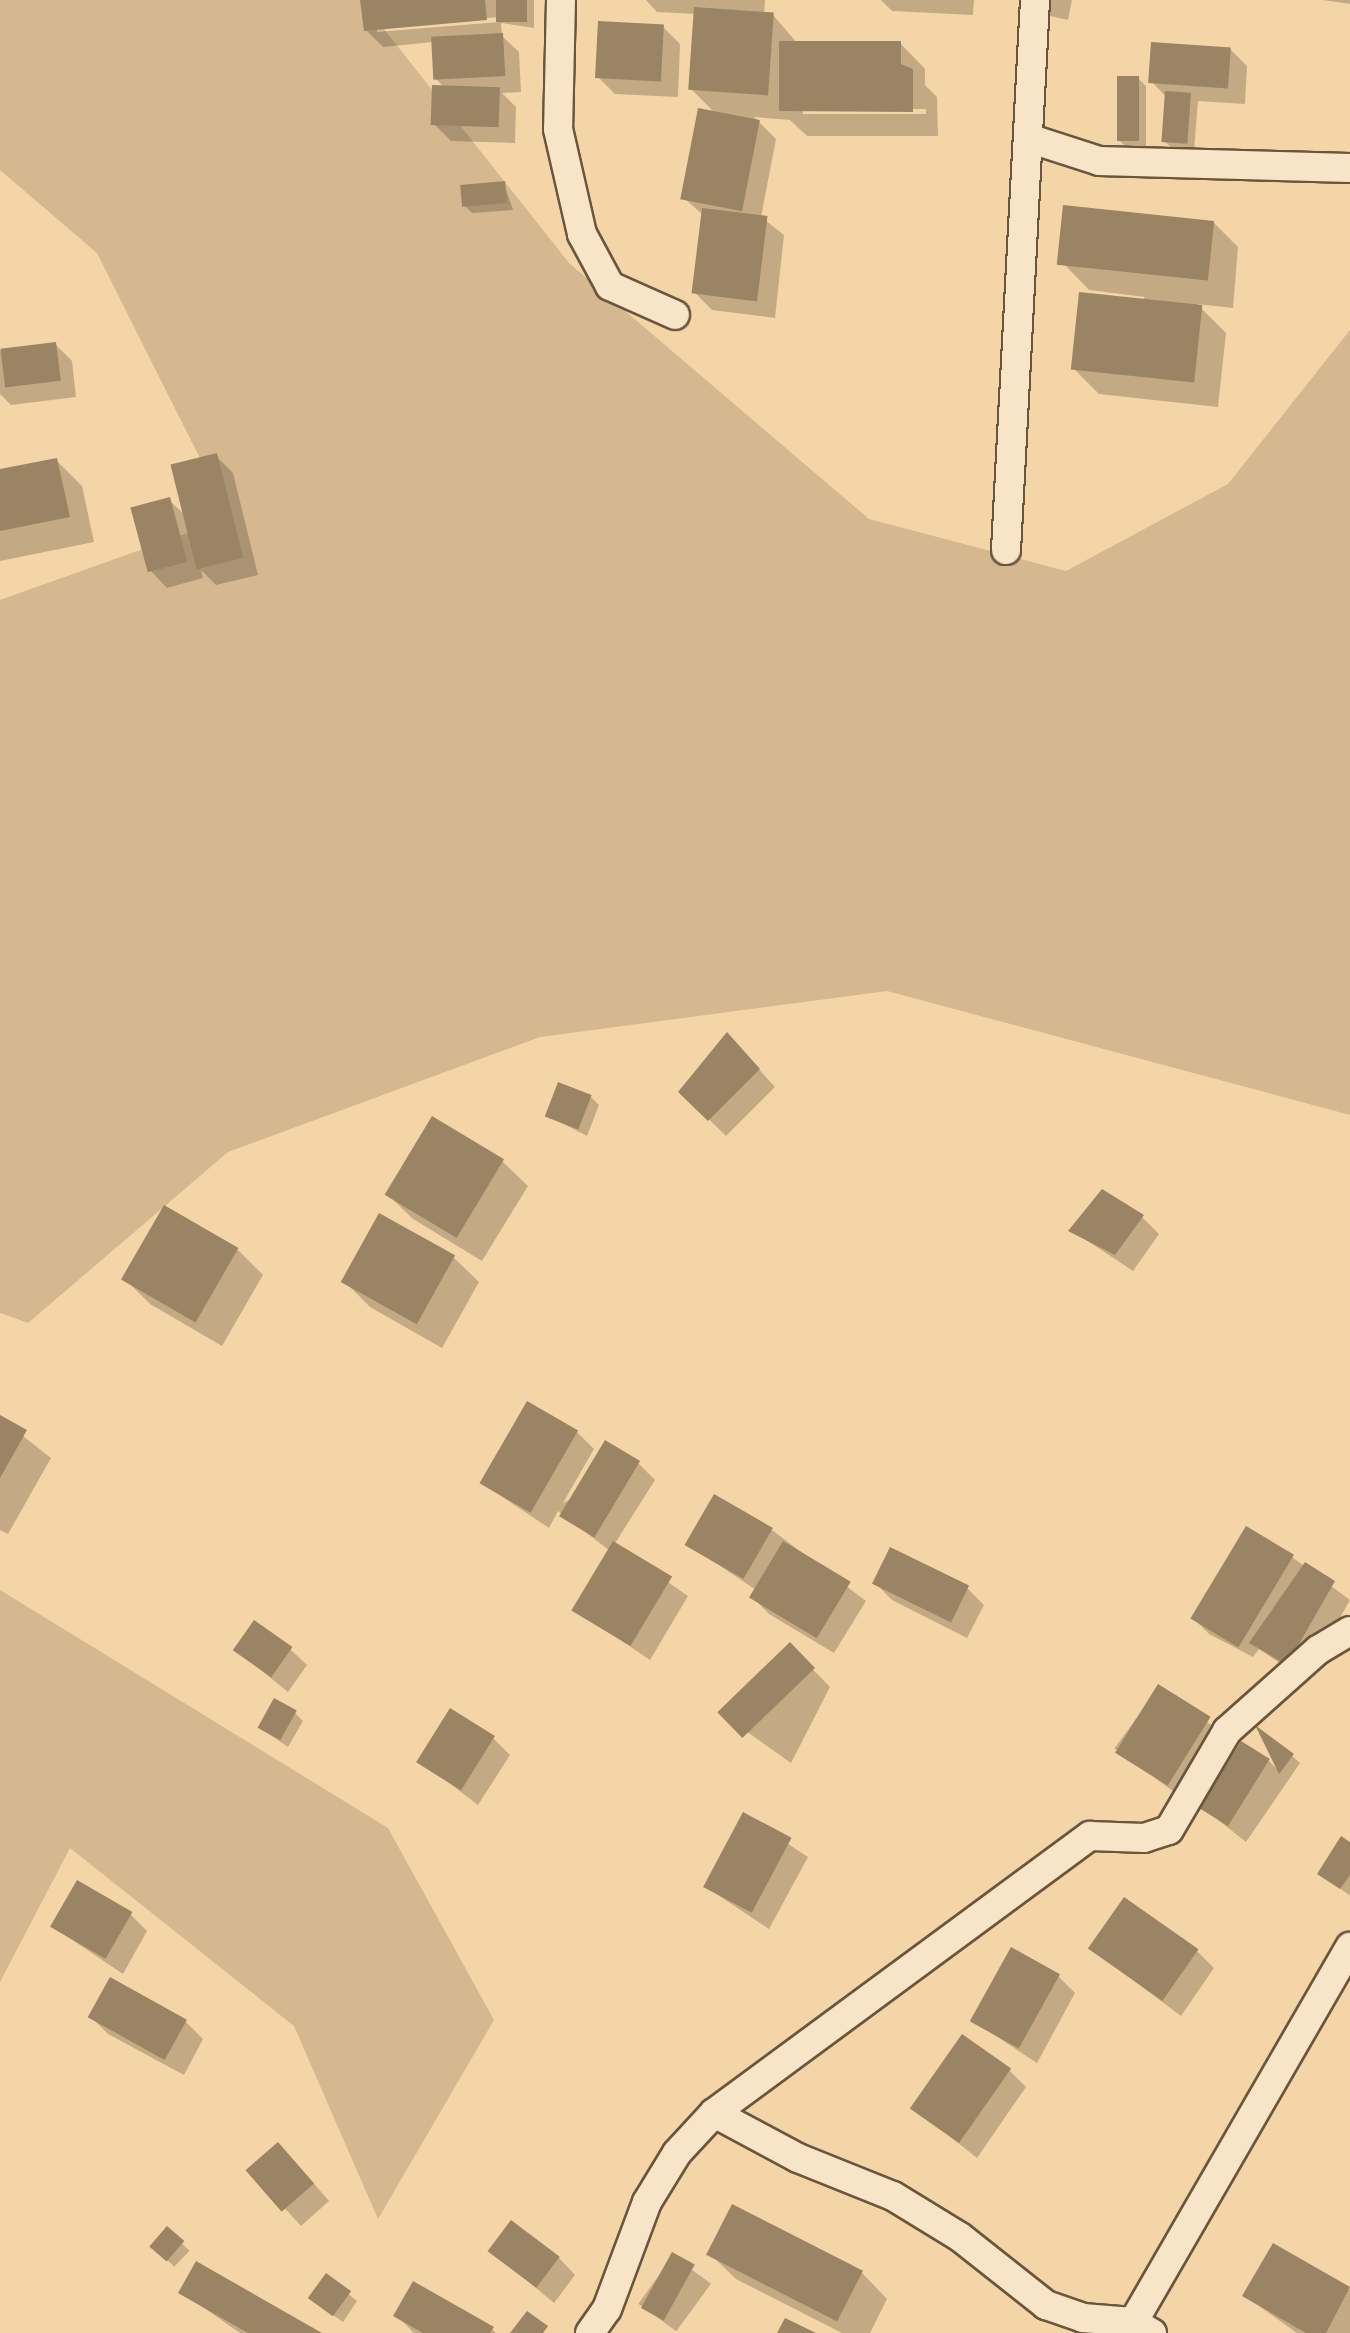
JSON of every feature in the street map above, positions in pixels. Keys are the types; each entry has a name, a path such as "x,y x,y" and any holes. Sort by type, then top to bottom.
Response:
{"street":[{"path":"561,0 558,129 582,234 610,286 675,314"},
{"path":"1006,550 1035,0"},
{"path":"1028,138 1099,161 1350,168"},
{"path":"590,2333 607,2308 647,2202 677,2153 714,2114 1090,1836 1144,1838 1168,1830 1227,1731 1318,1650 1350,1631"},
{"path":"714,2114 798,2158 893,2196 960,2237 1046,2305 1083,2318 1137,2329 1350,1948"}],"shaded area":[{"path":"0,0 361,0 569,263 869,519 1066,571 1228,484 1350,330 1350,1115 887,991 540,1037 228,1152 28,1323 0,1313 0,600 230,518 97,253 0,170"},
{"path":"0,1590 388,1828 494,2020 378,2219 294,2026 70,1848 0,1982"}],"building":[{"path":"360,0 485,0 487,20 364,31"},
{"path":"496,0 527,0 527,22 496,22"},
{"path":"694,7 774,13 768,95 688,90"},
{"path":"598,21 664,24 661,81 595,78"},
{"path":"503,33 505,76 433,80 431,37"},
{"path":"779,41 901,41 901,64 913,69 913,112 779,111"},
{"path":"1151,42 1231,48 1228,88 1148,83"},
{"path":"1117,76 1139,76 1139,141 1117,141"},
{"path":"432,85 500,87 499,127 431,125"},
{"path":"1165,91 1191,93 1187,144 1161,142"},
{"path":"698,108 760,120 742,211 680,199"},
{"path":"505,181 507,203 462,207 460,185"},
{"path":"1063,205 1214,221 1208,281 1057,265"},
{"path":"702,208 768,216 757,301 692,293"},
{"path":"1079,292 1202,305 1194,383 1071,370"},
{"path":"56,342 61,381 5,388 0,349"},
{"path":"217,453 243,558 197,569 170,465"},
{"path":"57,458 70,517 0,531 0,469"},
{"path":"170,497 187,562 148,572 130,508"},
{"path":"727,1032 760,1069 708,1121 678,1092"},
{"path":"558,1082 592,1095 578,1129 545,1117"},
{"path":"432,1116 504,1159 457,1238 385,1195"},
{"path":"1102,1189 1144,1215 1115,1255 1068,1231"},
{"path":"164,1205 238,1248 195,1322 121,1279"},
{"path":"379,1213 455,1255 417,1324 341,1282"},
{"path":"527,1401 578,1430 531,1513 480,1483"},
{"path":"0,1415 27,1430 0,1478"},
{"path":"605,1440 640,1461 594,1537 559,1516"},
{"path":"714,1494 773,1528 743,1579 684,1545"},
{"path":"1246,1526 1294,1555 1238,1647 1190,1619"},
{"path":"613,1541 672,1577 630,1646 571,1610"},
{"path":"783,1541 851,1582 817,1638 749,1598"},
{"path":"890,1547 969,1586 951,1622 872,1584"},
{"path":"1305,1562 1335,1581 1287,1665 1249,1643"},
{"path":"254,1620 293,1647 271,1677 233,1650"},
{"path":"790,1642 815,1668 742,1738 717,1712"},
{"path":"1158,1684 1211,1717 1168,1786 1115,1753"},
{"path":"274,1698 297,1711 280,1740 258,1728"},
{"path":"450,1708 495,1736 461,1790 416,1762"},
{"path":"1255,1725 1294,1754 1279,1774"},
{"path":"1241,1741 1270,1759 1228,1826 1199,1808"},
{"path":"743,1812 792,1838 752,1913 703,1887"},
{"path":"1341,1836 1350,1842 1350,1875 1340,1889 1317,1874"},
{"path":"77,1880 132,1912 105,1959 50,1927"},
{"path":"1124,1897 1199,1949 1162,2001 1088,1949"},
{"path":"1011,1947 1060,1974 1019,2048 970,2021"},
{"path":"110,1977 187,2020 165,2060 88,2017"},
{"path":"962,2034 1011,2068 959,2143 910,2109"},
{"path":"278,2142 314,2184 282,2212 246,2170"},
{"path":"732,2204 863,2271 837,2322 706,2255"},
{"path":"511,2220 560,2257 536,2288 488,2251"},
{"path":"167,2226 184,2241 167,2261 149,2246"},
{"path":"1273,2243 1350,2287 1326,2333 1306,2333 1242,2296"},
{"path":"672,2252 695,2265 664,2321 641,2308"},
{"path":"196,2261 322,2333 248,2333 178,2293"},
{"path":"326,2273 351,2291 333,2316 308,2298"},
{"path":"413,2281 494,2327 490,2333 423,2333 393,2316"},
{"path":"527,2311 548,2326 543,2333 510,2333"},
{"path":"785,2318 816,2333 777,2333"}]}
